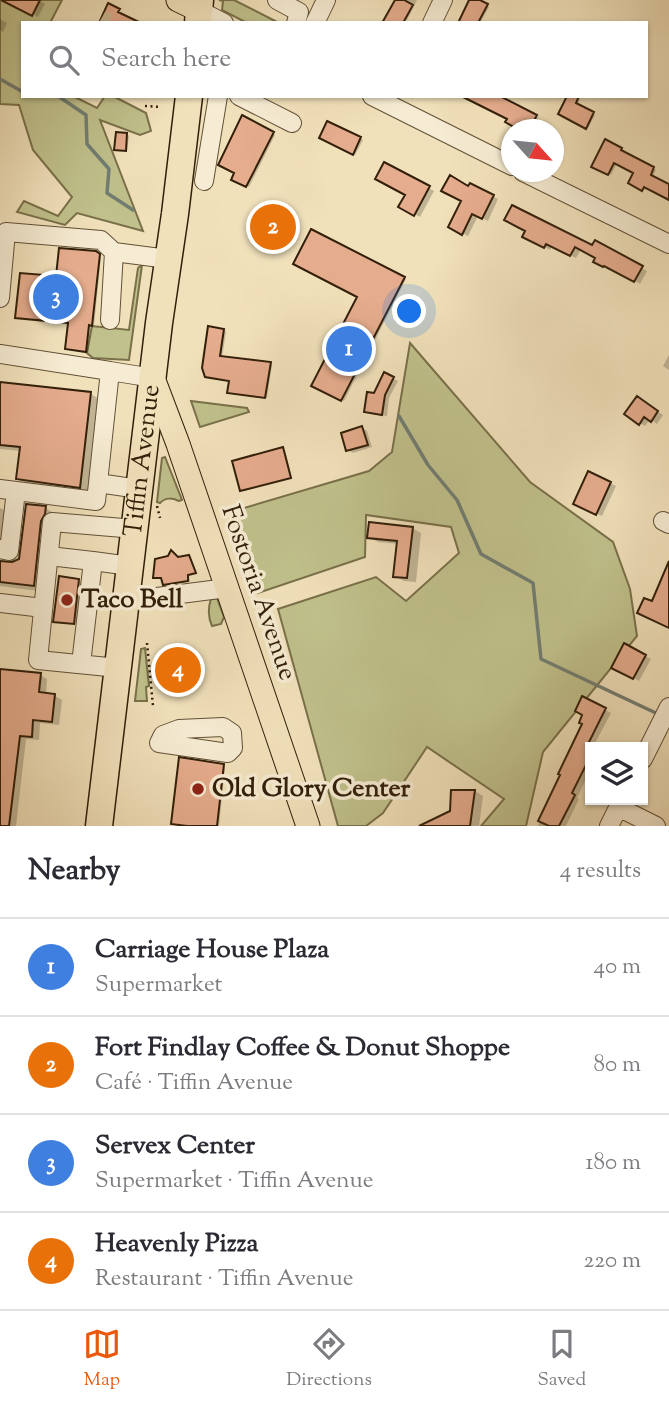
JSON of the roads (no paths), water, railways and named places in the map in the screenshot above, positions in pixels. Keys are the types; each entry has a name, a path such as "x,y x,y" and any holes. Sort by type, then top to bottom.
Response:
{"highway":[{"name":"Tiffin Avenue","path":"100,826 189,98"}],"main road":[{"name":"Fostoria Avenue","path":"153,379 178,444 308,826"}],"street":[{"path":"277,0 299,12 297,21"},
{"path":"316,21 326,0"},
{"path":"433,21 443,0"},
{"path":"194,8 220,21"},
{"path":"204,181 218,98"},
{"path":"243,98 292,123"},
{"path":"394,101 501,160"},
{"path":"543,182 669,244"},
{"path":"0,298 6,232 101,240 114,252 168,259"},
{"path":"110,320 114,252"},
{"path":"0,354 153,379"},
{"path":"0,550 9,551 8,490 96,501 110,371"},
{"path":"98,483 139,489"},
{"path":"118,668 38,660 52,522 135,529"},
{"path":"49,556 131,566"},
{"path":"81,664 93,561"},
{"path":"126,601 227,588"},
{"path":"0,603 43,608"},
{"path":"648,749 669,707"},
{"path":"609,826 620,805"},
{"path":"622,805 656,826"}],"waterway":[{"path":"0,79 21,91"},
{"path":"61,98 86,115 87,144 109,169 107,193 133,210"},
{"path":"399,416 428,465 457,500 481,554 533,583 541,659 658,714"}],"tunnel":[{"path":"101,19 104,21"}],"place":[{"name":"Fort Findlay Coffee & Donut Shoppe","path":"273,227"},
{"name":"Servex Center","path":"56,297"},
{"name":"Carriage House Plaza","path":"349,349"},
{"name":"Taco Bell","path":"67,600"},
{"name":"Heavenly Pizza","path":"178,670"},
{"name":"Old Glory Center","path":"198,789"}]}
